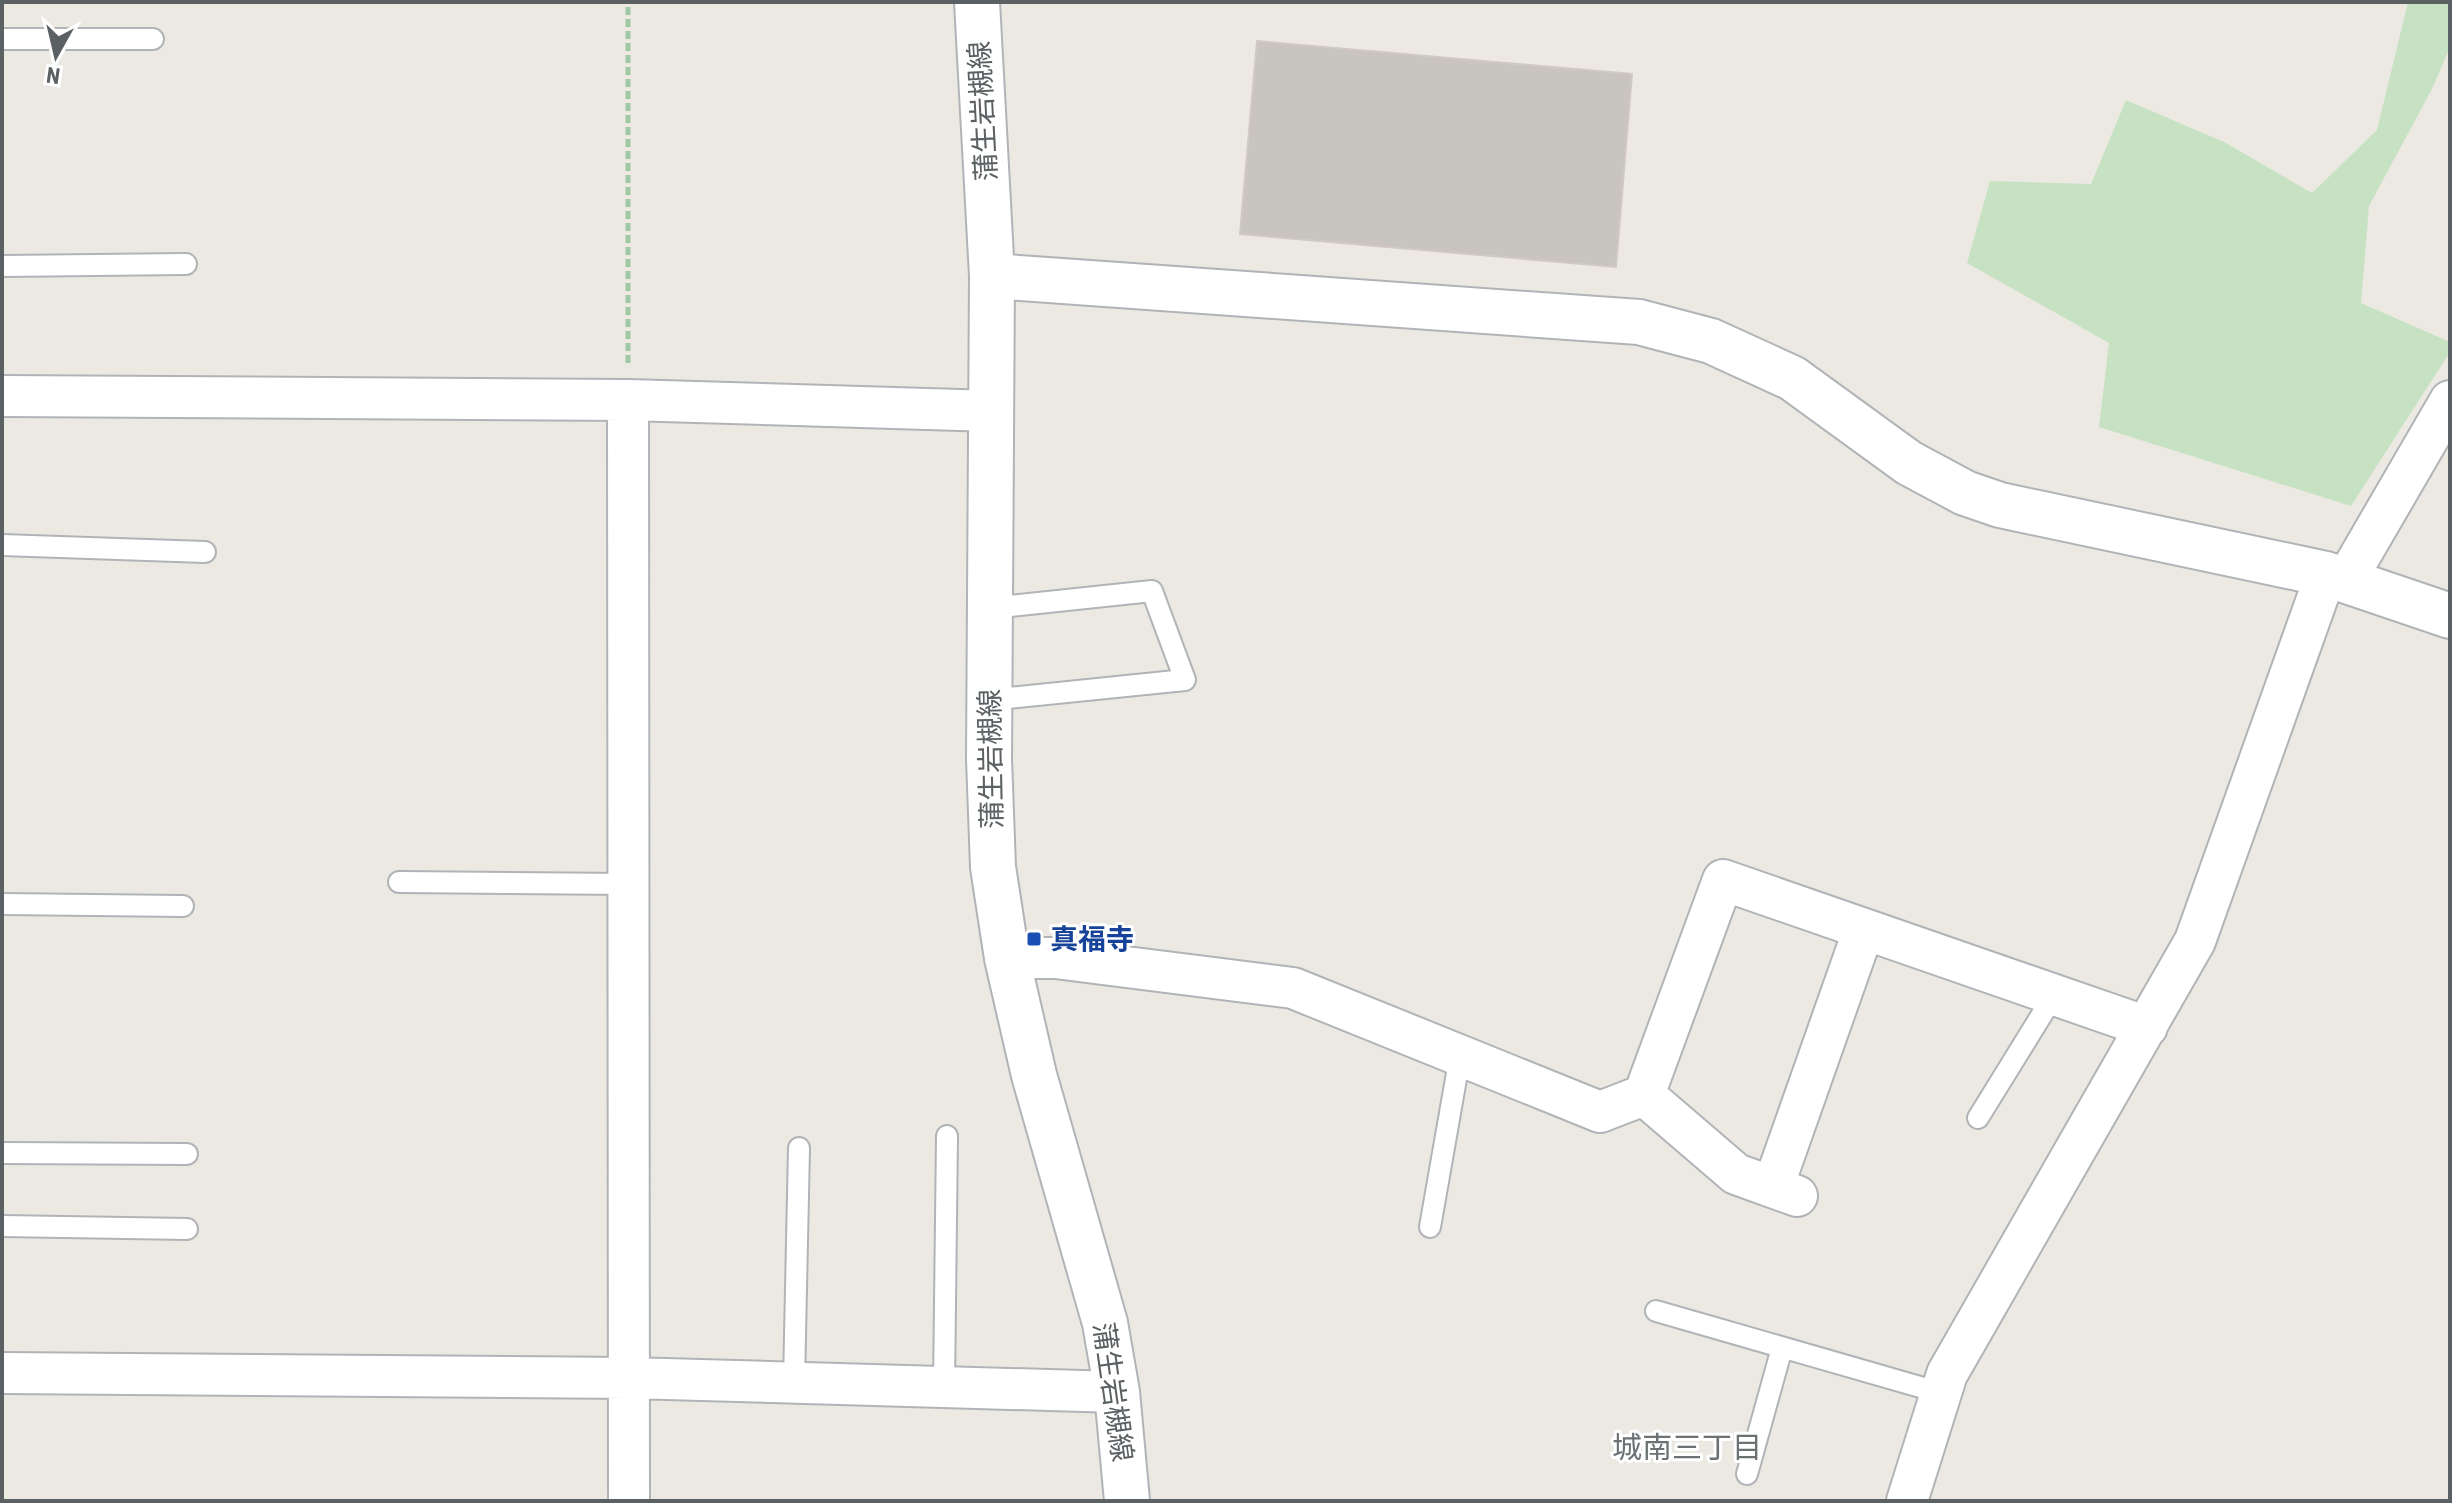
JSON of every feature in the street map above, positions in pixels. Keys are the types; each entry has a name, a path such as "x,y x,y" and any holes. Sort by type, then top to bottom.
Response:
{"main road":[{"name":"蒲生岩槻線","path":"977,2 992,276 989,700 993,867 1007,958 1034,1075 1105,1323 1117,1392 1127,1501"},
{"path":"992,276 1639,322 1711,341 1792,378 1909,463 1965,493 2000,505 2336,577 2450,616"}],"street":[{"path":"2,396 628,400 993,411"},
{"path":"628,400 629,1501"},
{"path":"1907,1501 1947,1374 2195,941 2336,577 2450,401"},
{"path":"1007,958 1055,958 1293,988 1600,1112 1644,1095 1723,880 2147,1027"},
{"path":"1644,1095 1736,1174 1785,1192 1864,929"},
{"path":"2,1373 630,1378 1117,1392"}],"lane":[{"path":"2,39 153,39"},
{"path":"2,266 186,264"},
{"path":"2,545 205,552"},
{"path":"989,700 1185,680 1152,591 991,608"},
{"path":"399,882 629,884"},
{"path":"2,904 183,906"},
{"path":"1978,1118 2054,995"},
{"path":"1430,1227 1460,1056"},
{"path":"944,1387 947,1136"},
{"path":"794,1383 799,1148"},
{"path":"2,1153 187,1154"},
{"path":"2,1226 187,1229"},
{"path":"1656,1311 1941,1393"},
{"path":"1747,1474 1782,1348"}],"path":[{"path":"628,2 628,400"}],"green space":[{"path":"2408,2 2450,2 2450,47 2433,87 2369,206 2361,303 2450,342 2450,352 2351,506 2099,427 2109,343 1967,263 1990,181 2091,184 2126,100 2224,142 2312,193 2377,130"}],"building":[{"path":"1257,41 1632,74 1616,267 1240,234"}],"place":[{"name":"真福寺","path":"1034,939"}],"district":[{"name":"城南三丁目","path":"1687,1447"}]}
